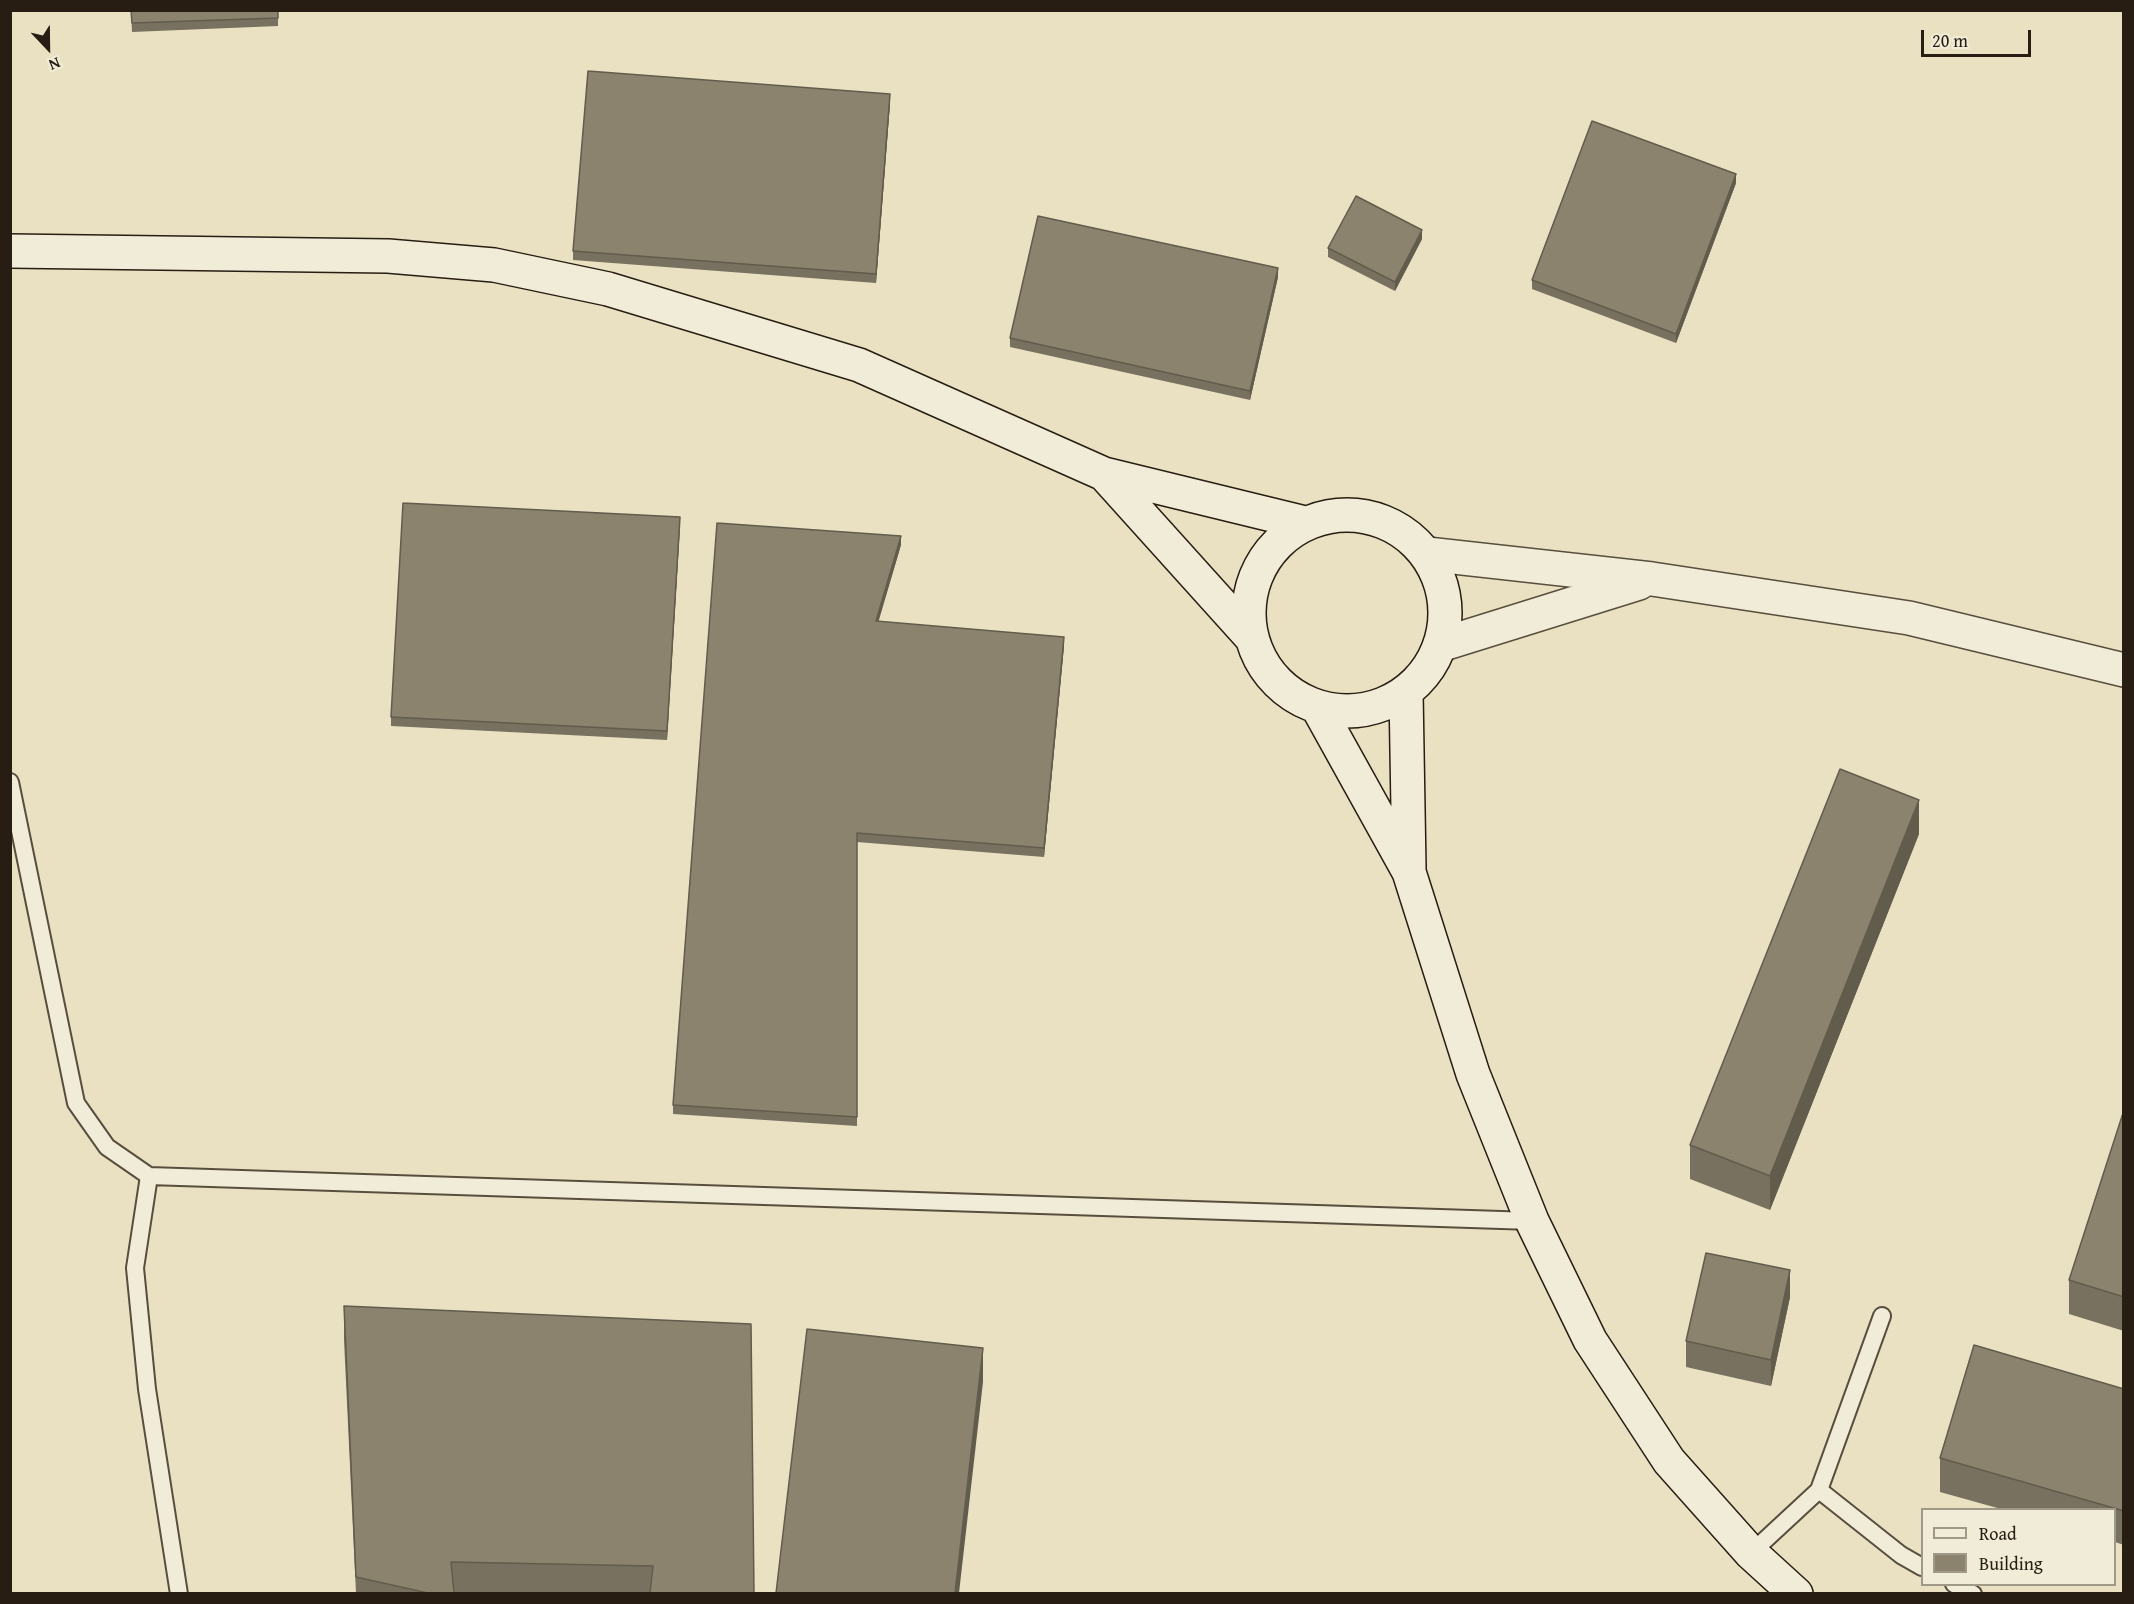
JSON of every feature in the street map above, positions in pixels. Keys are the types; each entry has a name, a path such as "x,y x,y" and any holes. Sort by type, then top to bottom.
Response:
{"main road":[{"path":"10,251 388,256 494,265 608,289 859,365 1104,474 1305,523"},
{"path":"1104,474 1250,636 1264,668 1287,692 1318,708 1349,712 1379,706 1406,692 1426,671 1440,645 1446,614 1442,582 1427,554 1402,531 1372,516 1338,514 1305,523 1277,542 1257,570 1248,602 1250,636"},
{"path":"1427,554 1652,579 1909,618 2124,670"},
{"path":"1440,645 1652,579"},
{"path":"1406,692 1409,872"},
{"path":"1318,708 1409,872 1473,1074 1532,1221 1590,1340 1662,1451 1751,1553 1796,1593"}],"lane":[{"path":"10,782 76,1103 107,1147 149,1176 1532,1221"},
{"path":"149,1176 135,1268 147,1389 179,1593"},
{"path":"1751,1553 1819,1490 1882,1316"},
{"path":"1819,1490 1901,1555 1921,1566"},
{"path":"1958,1586 1973,1593"}],"building":[{"path":"131,10 278,10 278,18 132,23"},
{"path":"588,71 890,94 876,274 573,251"},
{"path":"1592,121 1736,174 1676,334 1532,280"},
{"path":"1356,196 1422,230 1395,282 1328,248"},
{"path":"1038,216 1278,268 1250,391 1010,338"},
{"path":"403,503 680,517 667,731 391,717"},
{"path":"717,523 901,536 876,621 1064,637 1044,848 857,833 857,1117 673,1105"},
{"path":"1840,769 1919,800 1770,1176 1690,1145"},
{"path":"2124,1110 2124,1297 2069,1280"},
{"path":"1706,1253 1790,1270 1771,1360 1686,1341"},
{"path":"344,1306 751,1324 754,1593 650,1593 653,1566 451,1562 454,1593 428,1593 356,1577"},
{"path":"807,1329 983,1348 955,1593 776,1593"},
{"path":"1974,1345 2124,1389 2124,1511 1940,1458"}]}
